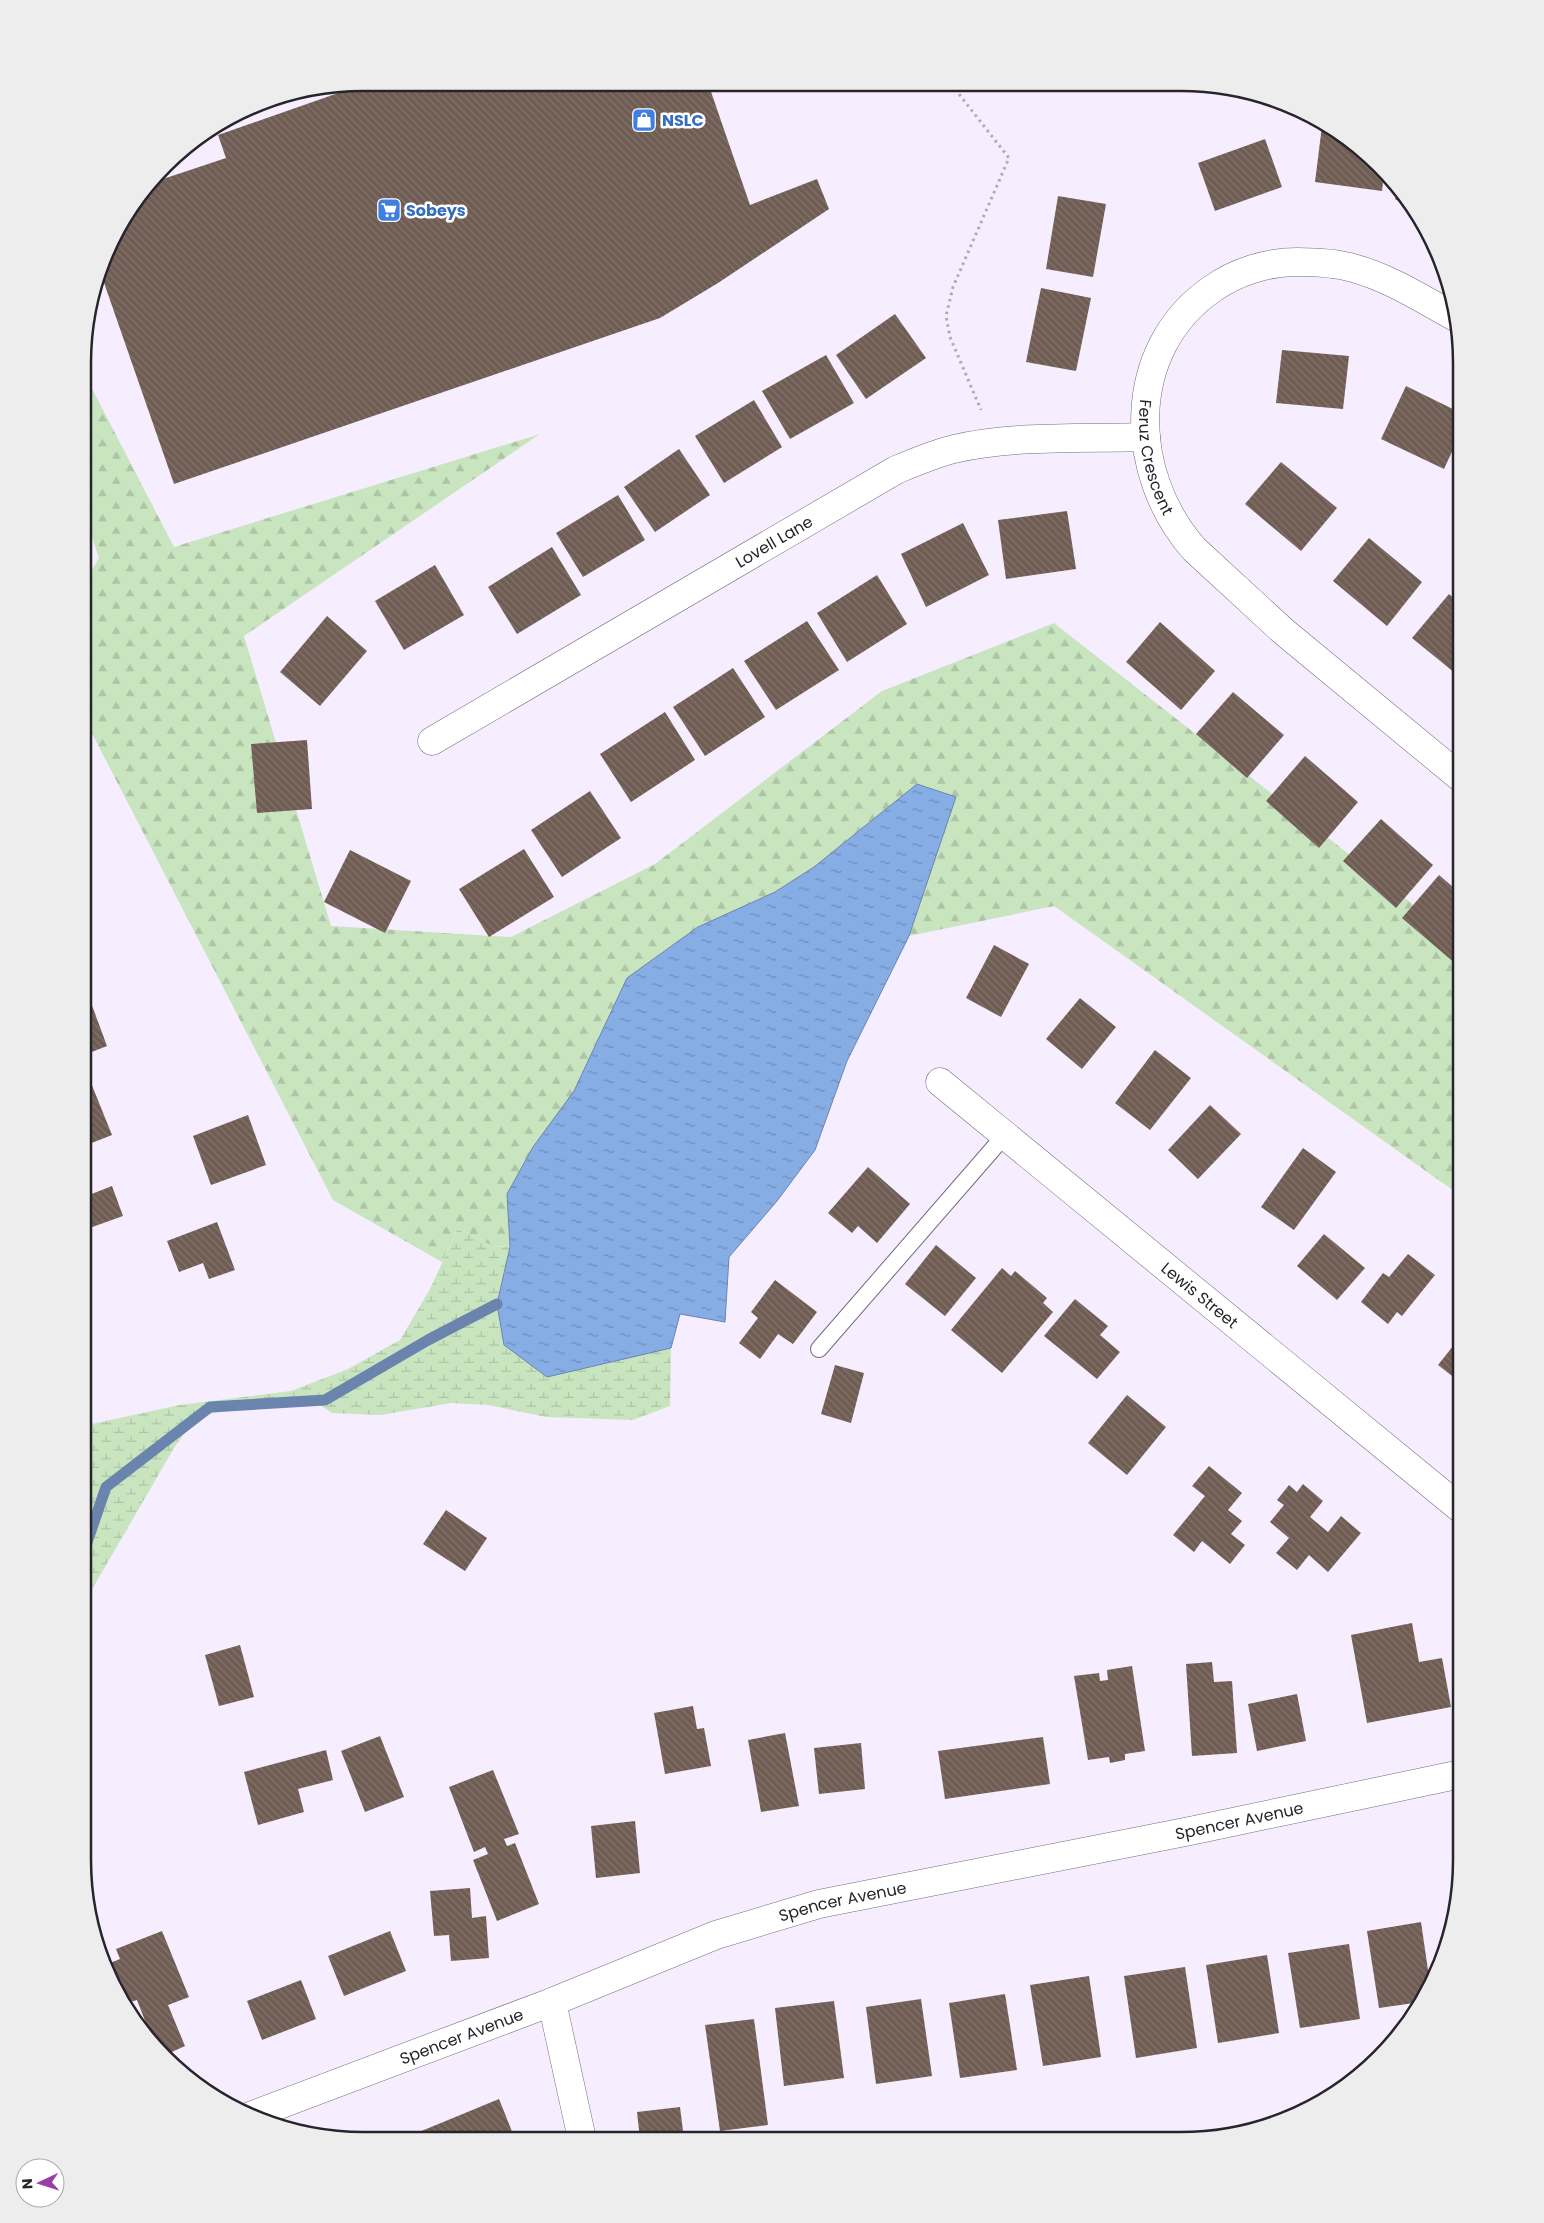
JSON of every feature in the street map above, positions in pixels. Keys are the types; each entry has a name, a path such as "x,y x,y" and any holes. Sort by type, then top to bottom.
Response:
{"street":[{"name":"Feruz Crescent","path":"1448,313 1380,276 1351,267 1296,262 1280,263 1249,270 1220,284 1200,297 1173,326 1164,340 1154,362 1148,385 1146,437 1151,471 1163,505 1171,521 1194,549 1283,631 1453,771"},
{"name":"Lovell Lane","path":"432,741 875,481 925,458 954,449 996,443 1146,437"},
{"name":"Lewis Street","path":"940,1082 1453,1502"},
{"name":"Spencer Avenue","path":"261,2112 552,2002 716,1935 819,1904 1190,1831 1453,1776"},
{"path":"552,2002 580,2132"}],"lane":[{"path":"819,1349 1004,1135"}],"path":[{"path":"956,91 1009,158 953,287 946,316 950,337 996,443"}],"green space":[{"path":"91,387 174,547 540,434 244,636 331,926 511,937 655,864 882,691 1054,623 1453,936 1453,1190 1054,906 909,936 956,797 917,784 814,867 775,892 627,978 574,1091 533,1147 507,1194 510,1247 492,1246 458,1228 442,1262 333,1200 91,732 91,572 99,558 91,534"},
{"path":"458,1228 492,1246 510,1247 497,1304 547,1377 671,1348 670,1406 633,1420 546,1417 488,1405 451,1403 381,1415 332,1413 309,1398 196,1416 174,1448 91,1591 91,1424 179,1405 291,1391 348,1369 400,1340 430,1289"}],"water":[{"path":"917,784 956,797 909,936 847,1061 815,1150 777,1201 729,1257 725,1322 680,1314 671,1348 547,1377 504,1345 497,1304 510,1247 507,1194 533,1147 574,1091 627,978 698,927 775,892 814,867"}],"building":[{"path":"711,91 750,205 817,179 829,209 718,283 660,318 174,484 104,283 112,259 128,227 137,212 164,179 226,158 218,135 339,93 346,92"},
{"path":"1321,131 1360,159 1383,182 1382,191 1315,182"},
{"path":"1265,139 1282,187 1215,211 1198,163"},
{"path":"1058,196 1106,204 1093,277 1046,269"},
{"path":"1041,288 1091,298 1076,371 1026,362"},
{"path":"895,314 926,358 866,399 836,355"},
{"path":"1282,350 1349,356 1343,409 1276,403"},
{"path":"826,355 854,403 790,439 762,391"},
{"path":"1406,386 1453,409 1453,449 1444,469 1381,439"},
{"path":"754,400 782,447 724,483 695,436"},
{"path":"679,449 710,495 655,532 624,487"},
{"path":"1281,462 1337,508 1301,551 1245,504"},
{"path":"618,495 645,540 583,577 556,533"},
{"path":"1067,511 1076,569 1006,579 998,520"},
{"path":"963,523 989,575 926,607 901,554"},
{"path":"1369,538 1422,582 1387,626 1333,581"},
{"path":"552,547 581,595 517,634 488,587"},
{"path":"435,565 464,615 404,650 375,601"},
{"path":"877,575 907,624 847,662 817,613"},
{"path":"1449,594 1453,597 1453,671 1412,638"},
{"path":"327,616 367,651 320,706 280,672"},
{"path":"807,621 839,670 776,710 744,661"},
{"path":"1160,622 1215,671 1181,710 1126,662"},
{"path":"733,668 765,717 705,756 673,707"},
{"path":"1233,692 1284,735 1247,778 1196,734"},
{"path":"665,712 695,760 631,802 600,754"},
{"path":"307,740 312,809 257,813 251,744"},
{"path":"1305,756 1358,802 1319,848 1266,801"},
{"path":"590,791 621,838 562,877 531,830"},
{"path":"1381,819 1433,865 1396,908 1343,861"},
{"path":"524,849 554,897 489,937 459,889"},
{"path":"350,850 411,881 385,933 324,902"},
{"path":"1439,875 1453,887 1453,962 1402,918"},
{"path":"994,945 1029,964 1001,1017 966,998"},
{"path":"1080,998 1116,1027 1082,1069 1046,1039"},
{"path":"91,1003 107,1046 91,1052"},
{"path":"1155,1050 1191,1078 1150,1130 1115,1103"},
{"path":"91,1083 112,1135 91,1143"},
{"path":"1210,1105 1241,1134 1198,1179 1168,1150"},
{"path":"248,1115 266,1165 211,1185 193,1136"},
{"path":"1303,1148 1336,1172 1294,1230 1261,1207"},
{"path":"868,1167 910,1204 877,1243 858,1226 852,1233 828,1213"},
{"path":"112,1186 123,1216 91,1227 91,1194"},
{"path":"217,1222 235,1270 209,1279 203,1263 179,1272 167,1241"},
{"path":"1324,1234 1365,1268 1337,1300 1297,1266"},
{"path":"936,1245 976,1278 945,1316 905,1284"},
{"path":"1408,1254 1435,1275 1402,1316 1397,1312 1388,1324 1361,1302 1383,1273 1389,1277"},
{"path":"1002,1268 1011,1276 1015,1271 1047,1298 1043,1303 1053,1312 1002,1373 951,1330"},
{"path":"775,1280 817,1312 793,1344 778,1334 760,1359 739,1343 758,1318 751,1312"},
{"path":"1075,1299 1108,1326 1100,1335 1120,1352 1097,1379 1044,1336"},
{"path":"1453,1346 1453,1377 1438,1365"},
{"path":"835,1365 864,1373 851,1423 821,1414"},
{"path":"1127,1395 1166,1427 1127,1475 1088,1443"},
{"path":"1209,1466 1242,1493 1228,1510 1242,1521 1231,1534 1245,1545 1230,1564 1202,1541 1194,1552 1173,1535 1205,1496 1192,1486"},
{"path":"1303,1484 1323,1501 1310,1517 1328,1532 1341,1516 1361,1533 1328,1572 1309,1555 1297,1570 1276,1553 1289,1538 1270,1522 1284,1505 1277,1500 1289,1485 1297,1492"},
{"path":"446,1510 487,1538 465,1571 423,1544"},
{"path":"1412,1623 1419,1662 1442,1658 1451,1707 1367,1723 1351,1635"},
{"path":"240,1645 254,1697 219,1706 205,1655"},
{"path":"1212,1662 1214,1682 1232,1681 1237,1753 1192,1756 1186,1664"},
{"path":"1132,1666 1145,1751 1125,1754 1125,1760 1110,1763 1109,1757 1088,1760 1074,1676 1099,1673 1100,1681 1108,1680 1107,1670"},
{"path":"1297,1694 1306,1741 1257,1751 1248,1704"},
{"path":"693,1706 697,1729 704,1728 711,1766 665,1774 654,1713"},
{"path":"785,1733 799,1806 761,1812 748,1740"},
{"path":"380,1736 404,1797 365,1812 341,1751"},
{"path":"1043,1737 1050,1784 945,1799 938,1751"},
{"path":"861,1743 865,1789 819,1794 814,1748"},
{"path":"326,1750 333,1780 298,1789 304,1812 258,1825 244,1772"},
{"path":"493,1770 519,1834 504,1839 507,1846 515,1843 539,1904 497,1921 473,1860 488,1854 485,1847 474,1852 449,1787"},
{"path":"635,1821 640,1873 596,1878 591,1826"},
{"path":"470,1888 472,1918 486,1916 489,1958 451,1961 449,1935 434,1936 430,1891"},
{"path":"1421,1922 1428,1972 1412,2003 1379,2008 1367,1931"},
{"path":"162,1931 189,1997 168,2005 185,2046 171,2052 145,2022 137,2000 131,2002 112,1964 111,1962 120,1959 116,1949"},
{"path":"390,1931 406,1971 344,1996 328,1956"},
{"path":"1349,1944 1360,2019 1300,2028 1288,1953"},
{"path":"1267,1955 1279,2033 1218,2043 1206,1965"},
{"path":"1185,1967 1197,2048 1136,2058 1124,1976"},
{"path":"1089,1976 1101,2057 1043,2066 1030,1985"},
{"path":"301,1980 316,2019 262,2040 247,2001"},
{"path":"1005,1994 1017,2070 960,2078 949,2003"},
{"path":"921,1999 932,2076 876,2084 866,2007"},
{"path":"834,2001 844,2078 784,2086 775,2008"},
{"path":"754,2019 768,2125 720,2131 705,2025"},
{"path":"499,2099 512,2132 419,2132"},
{"path":"680,2107 683,2132 639,2132 637,2112"}],"waterway":[{"path":"91,1531 106,1487 210,1407 325,1400 428,1340 497,1304"}],"place":[{"name":"NSLC","path":"644,120"},
{"name":"Sobeys","path":"389,210"}]}
